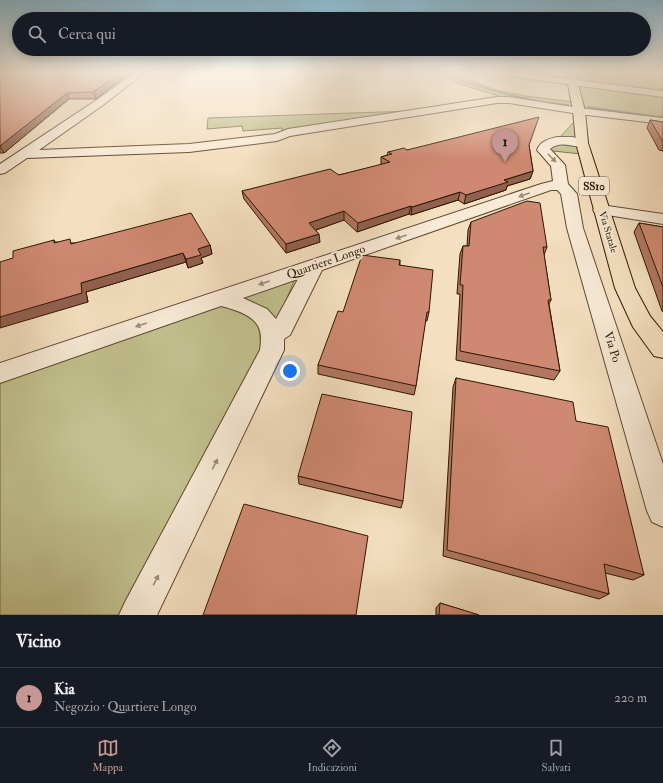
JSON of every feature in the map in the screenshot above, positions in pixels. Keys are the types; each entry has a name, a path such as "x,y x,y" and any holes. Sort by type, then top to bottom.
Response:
{"main road":[{"name":"Via Statale","path":"572,102 573,119 629,298 641,321 661,349"}],"street":[{"path":"0,170 101,102"},
{"path":"23,154 189,148 277,137 288,133 486,102"},
{"path":"522,102 532,103 573,119 663,121"},
{"path":"557,140 573,119"},
{"path":"561,186 558,165 543,150 545,145 557,140 575,141 582,144"},
{"name":"Quartiere Longo","path":"0,373 552,185 561,186"},
{"name":"Via Po","path":"561,186 568,191 569,194 575,228 663,511"},
{"path":"601,210 663,219"},
{"path":"272,335 282,329 314,267"},
{"path":"138,615 272,350 272,335 268,324 258,314 247,307 220,298"}],"shaded area":[{"path":"466,102 503,102 284,137 282,128 243,131 242,126 207,129 208,118 411,111"},
{"path":"513,102 663,102 663,118"},
{"path":"574,122 581,154 544,150 559,138"},
{"path":"295,279 152,615 0,615 0,374"}],"building":[{"path":"0,102 56,102 0,146"},
{"path":"539,117 529,145 533,171 504,180 508,182 466,195 460,192 358,223 344,211 309,223 319,234 286,244 242,191 330,169 339,175 390,162 381,157 392,154 388,152 404,148 407,150"},
{"path":"650,120 663,122 663,142"},
{"path":"527,201 540,203 547,247 543,247 551,300 548,300 560,371 460,351 463,285 460,285 463,246 469,246 471,222"},
{"path":"191,213 210,245 198,249 201,255 186,259 183,253 81,283 82,293 0,317 0,262 13,258 13,251 54,240 54,243 70,239 71,244"},
{"path":"639,223 663,227 663,287"},
{"path":"362,255 400,260 399,265 433,270 429,312 427,312 416,386 318,365 338,311 343,312"},
{"path":"456,378 573,402 576,421 608,427 644,575 604,564 609,594 447,550"},
{"path":"322,394 412,412 403,501 298,476"},
{"path":"244,504 368,536 356,615 203,615"},
{"path":"440,603 479,615 439,615"}],"waterway":[{"path":"541,102 568,105"},
{"path":"588,107 663,118 657,117"}],"place":[{"name":"Kia","path":"505,162"}]}
